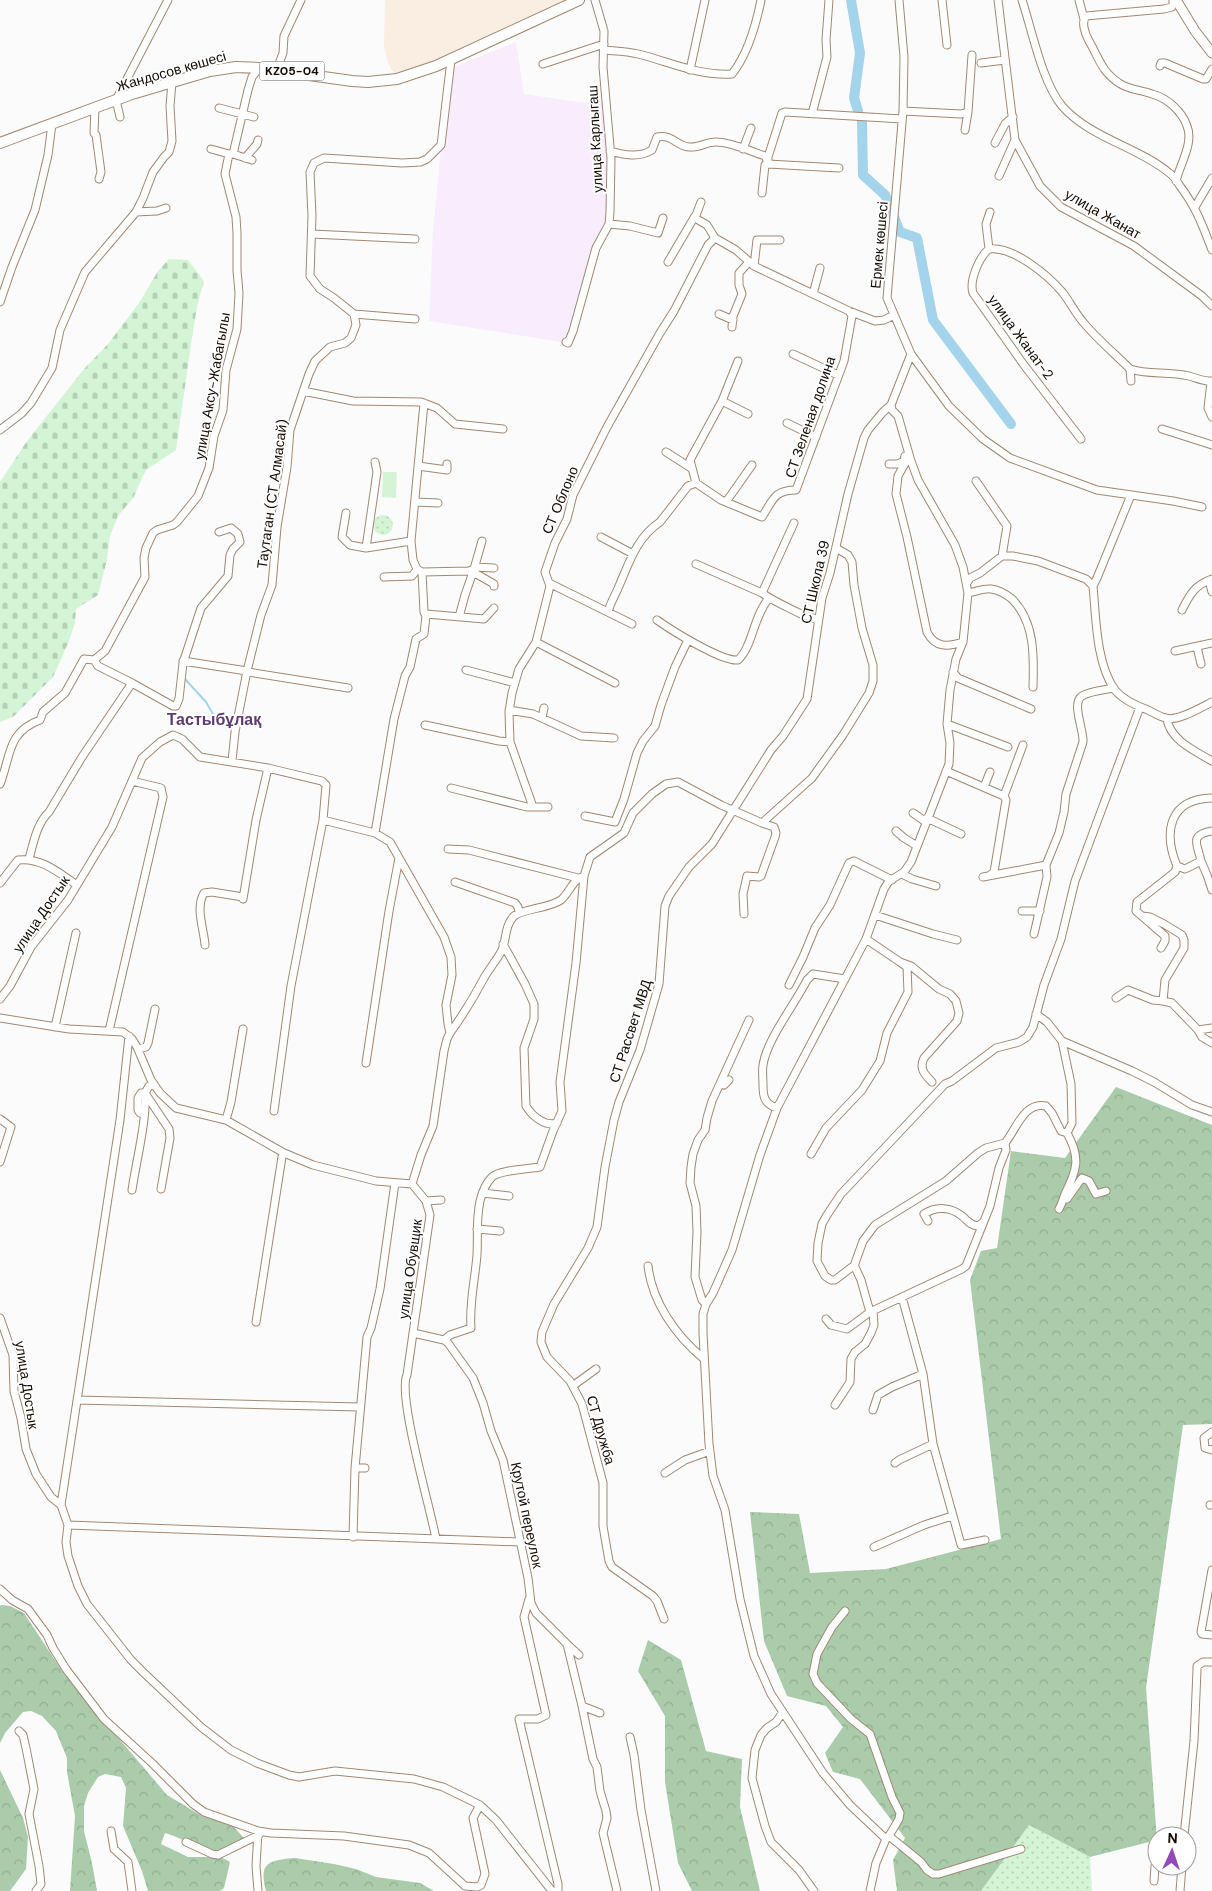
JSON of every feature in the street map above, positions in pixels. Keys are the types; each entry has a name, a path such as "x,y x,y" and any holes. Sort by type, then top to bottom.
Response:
{"main road":[{"name":"Жандосов көшесі","path":"0,143 116,100 172,82 227,68 277,69 352,81 384,81 420,73 579,0"}],"street":[{"path":"120,117 116,100 168,0"},
{"path":"277,69 283,53 284,36 301,0"},
{"name":"улица Карлыгаш","path":"566,342 568,343 573,331 596,248 609,224 612,188 605,100 604,31 595,0"},
{"path":"690,70 705,0"},
{"path":"543,64 604,47 635,53 690,70 717,75 732,74 742,59 752,34 761,0"},
{"path":"812,114 827,57 826,40 829,0"},
{"name":"Ермек көшесі","path":"899,0 904,57 902,115 887,298 911,354 949,406 984,439 1010,458 1097,490 1202,507"},
{"path":"942,0 947,45"},
{"name":"улица Жанат","path":"998,0 1015,140 1040,186 1061,206 1134,246 1187,284 1212,306"},
{"path":"1022,0 1049,83 1063,106 1082,123 1170,173 1195,207 1209,233 1212,250"},
{"path":"1079,0 1084,15 1086,37 1105,71 1125,86 1153,94 1171,104 1183,118 1189,134 1176,181"},
{"path":"1084,15 1172,8 1174,1 1178,3 1195,31 1212,53"},
{"path":"965,130 972,55"},
{"path":"415,318 354,314 320,289 310,276 312,234 310,172 314,162 324,158 412,163 427,159 441,145 451,60"},
{"path":"981,63 1005,60"},
{"path":"1160,66 1162,63 1165,63 1203,79 1206,79 1212,69"},
{"name":"улица Аксу-Жабагылы","path":"0,784 9,750 21,730 29,723 40,720 43,712 65,693 84,659 94,660 106,651 145,577 144,558 146,548 153,533 173,525 183,515 198,496 209,468 214,436 223,410 225,377 237,330 239,305 236,217 225,174 252,77 259,68"},
{"path":"0,430 21,414 31,403 52,368 60,330 85,272 136,212 153,172 169,152 170,93 172,82"},
{"path":"95,108 94,133 96,135 101,172 99,179"},
{"path":"219,108 254,117"},
{"path":"762,193 764,165 768,162 782,113 902,115 961,114 968,112"},
{"path":"995,143 1005,124 1013,117"},
{"path":"0,302 12,267 36,210 48,155 52,124"},
{"path":"743,149 751,128"},
{"path":"610,151 629,155 642,155 652,150 657,137 664,136 689,147 722,142 765,156 768,164 839,168"},
{"path":"211,149 249,159 258,144 258,140"},
{"path":"999,176 1015,140"},
{"path":"1195,207 1212,178"},
{"path":"668,262 695,219 701,202"},
{"path":"136,212 157,211 166,208"},
{"path":"990,212 986,224 988,249 998,248 1012,253 1049,278 1064,295 1084,324 1130,369 1137,372 1176,373 1212,381 1208,408 1212,417"},
{"path":"609,224 623,225 658,233 663,218"},
{"path":"695,219 711,229 715,238 736,250 751,264 849,311 876,321 884,320 894,315"},
{"path":"312,234 415,240"},
{"name":"СТ Облоно","path":"533,807 510,742 509,710 519,669 536,642 550,586 545,572 555,543 568,516 572,495 607,427 660,333 674,312 708,245 715,238"},
{"path":"719,314 732,324 742,294 739,285 739,273 751,264 757,240 780,240"},
{"name":"улица Жанат-2","path":"988,249 980,261 974,277 973,293 1080,439"},
{"path":"814,294 820,268"},
{"name":"СТ Зеленая долина","path":"696,483 726,502 762,517 776,494 786,490 796,490 844,361 852,316 849,311"},
{"name":"Таутаган (СТ Алмасай)","path":"232,761 235,732 248,672 261,615 272,585 277,527 287,467 290,430 309,374 319,356 330,347 345,343 354,335 356,325 354,314"},
{"path":"793,354 838,375"},
{"name":"СТ Школа 39","path":"733,810 771,750 783,736 807,699 822,598 864,438 873,424 891,405 911,354"},
{"path":"608,612 640,541 660,522 688,486 696,483 690,460 722,401 738,361"},
{"path":"1130,369 1131,381"},
{"path":"303,391 353,401 424,403 437,408 455,424 503,429"},
{"path":"722,401 748,414"},
{"path":"375,833 397,706 405,676 410,668 416,639 424,634 426,614 424,612 412,541 424,403"},
{"path":"891,405 892,410 898,416 918,480 956,545 967,583 968,593 963,642 953,672 950,690 947,724 950,759 911,862 902,874 888,881 866,939 777,1108 732,1250 713,1294 706,1304 703,1320 704,1358 710,1451 713,1476 725,1510 740,1599 753,1652 765,1682 823,1773 838,1792 887,1837 905,1848 932,1874 939,1874 1021,1849"},
{"path":"787,423 816,437"},
{"path":"1162,429 1212,445"},
{"path":"666,452 691,468"},
{"path":"889,464 898,464 904,461 908,452"},
{"path":"908,452 898,476 896,494 927,632 932,642 938,644 946,646 963,642"},
{"path":"366,548 377,472 375,462"},
{"path":"726,502 752,465"},
{"path":"418,466 449,469"},
{"path":"976,481 1007,526 1002,556"},
{"path":"1130,495 1093,586 1100,653 1114,688 1125,699 1140,708 1167,719 1176,718 1212,702"},
{"path":"415,502 438,503"},
{"path":"346,513 342,537 350,545 366,548 412,541"},
{"path":"762,593 794,523"},
{"path":"94,660 98,666 176,706 179,699 183,661 200,608 228,576 230,555 240,542 238,534 231,528 219,532"},
{"path":"601,537 633,554"},
{"path":"459,617 482,541"},
{"path":"762,823 812,778 843,735 869,693 873,681 874,665 862,628 852,562 848,555 836,548"},
{"path":"967,583 970,578 980,573 1002,556 1013,556 1038,561 1086,579 1093,586"},
{"path":"696,564 762,593 801,614 812,616 818,621"},
{"path":"397,576 407,569 468,571 494,568"},
{"path":"384,577 412,576 418,569"},
{"path":"474,570 494,584 494,586"},
{"path":"1182,610 1188,597 1200,583 1210,579 1212,592"},
{"path":"549,583 632,624"},
{"path":"968,593 992,589 1008,596 1021,608 1030,628 1034,661 1033,687"},
{"path":"657,620 688,640 726,659 738,660 748,644 758,614 769,598"},
{"path":"426,614 484,620 494,608"},
{"path":"585,816 615,822 624,799 637,753 643,741 655,726 675,667 688,640"},
{"path":"536,642 615,684"},
{"path":"1175,651 1212,643"},
{"path":"1197,647 1202,664"},
{"path":"183,661 348,688"},
{"path":"466,670 515,683"},
{"path":"953,672 958,678 1031,710"},
{"path":"29,859 34,837 45,816 132,683"},
{"path":"1034,934 1046,877 1046,865 1059,832 1066,794 1083,742 1077,707 1078,701 1084,695 1114,688"},
{"path":"542,718 544,708"},
{"path":"1005,1143 978,1152 946,1181 875,1226 863,1241 854,1266 838,1279 831,1280 825,1276 818,1266 817,1255 822,1224 841,1194 945,1084 952,1081 996,1048 1019,1042 1027,1037 1033,1027 1044,985 1062,939 1075,881 1140,708"},
{"path":"509,710 542,718 581,736 614,738"},
{"path":"1167,719 1170,730 1179,740 1212,761"},
{"path":"947,724 1008,747"},
{"path":"425,725 510,742"},
{"name":"улица Достык","path":"0,999 10,986 31,947 68,900 77,885 120,811 137,768 145,754 160,742 173,735 182,739 200,757 232,761"},
{"path":"1023,744 1004,796 1006,800 994,872 986,876 1046,865"},
{"path":"232,761 314,778 326,785 323,820 291,986 274,1112"},
{"path":"205,945 200,899 204,893 212,892 243,898 256,820 268,768"},
{"path":"946,771 1004,796"},
{"path":"984,787 990,772"},
{"path":"109,1031 163,797 161,788 132,781"},
{"path":"0,1018 55,1027 123,1032 129,1036 138,1049 160,1093 176,1108 226,1120 284,1153 331,1170 376,1181 412,1184 433,1126 447,1039 475,997 501,952 508,925 512,918 519,913 534,910 560,900 581,877 590,857 624,833 633,813 652,794 666,784 674,782 685,784 733,810 774,827 775,837 760,876 746,876 743,894 744,914"},
{"path":"452,788 533,807 548,806"},
{"path":"1161,948 1165,941 1165,936 1136,911 1137,902 1175,872 1177,866 1174,858 1171,831 1176,813 1188,802 1212,798"},
{"name":"СТ Рассвет МВД","path":"588,1248 597,1227 605,1167 614,1120 619,1102 640,1050 660,984 665,906 689,867 712,844 733,810"},
{"path":"913,813 961,834"},
{"path":"323,820 375,833 390,842 444,937 451,956 452,970 446,1005 450,1033"},
{"path":"896,831 917,846"},
{"path":"1212,831 1202,834 1195,842 1201,861 1208,874 1212,890"},
{"path":"448,848 469,850 581,877"},
{"path":"366,1063 399,858"},
{"path":"0,882 18,860 29,859 42,862 77,885"},
{"path":"789,985 815,928 830,905 849,863 854,861 862,864 892,880"},
{"path":"1177,866 1187,869 1201,861"},
{"path":"902,874 936,886"},
{"path":"413,1333 444,1340 450,1335 471,1328 470,1307 475,1277 480,1200 483,1193 493,1176 540,1167 543,1164 553,1131 562,1111 560,1082 576,963 581,877"},
{"path":"455,882 515,903 519,913"},
{"path":"1022,910 1040,911"},
{"path":"875,915 914,929 957,940"},
{"path":"1142,916 1150,917 1164,924 1182,935 1184,940 1184,948 1174,961 1165,980 1163,1001"},
{"path":"55,1027 76,933"},
{"path":"811,1154 826,1128 862,1090 880,1061 888,1033 908,992 907,967 866,939"},
{"path":"503,944 534,1004 534,1019 524,1048 526,1106 531,1114 540,1120 553,1124 557,1123"},
{"path":"900,962 911,966 939,989 950,994 958,1007 959,1017 957,1021 922,1061 922,1070 932,1082"},
{"path":"777,1108 764,1100 763,1094 763,1066 773,1039 807,980 813,974 845,979"},
{"path":"1116,998 1128,990 1144,997 1172,1003 1204,1031 1212,1043"},
{"path":"138,1049 146,1048 155,1008"},
{"path":"1036,1014 1047,1022 1062,1041 1071,1084 1072,1123 1067,1133 1075,1153 1076,1172 1060,1208 1082,1178 1089,1181 1096,1194 1106,1190"},
{"path":"706,1304 702,1300 695,1277 697,1232 696,1206 690,1183 691,1168 698,1140 705,1130 706,1118 749,1020"},
{"path":"226,1120 231,1102 243,1029"},
{"path":"129,1036 120,1120 61,1505 68,1525 66,1542 68,1556 78,1586 87,1604 131,1660 201,1727 231,1750 257,1763 299,1777 335,1771 414,1779 443,1787 480,1805 496,1820 552,1891"},
{"path":"1062,1041 1132,1071 1192,1105 1212,1112"},
{"path":"721,1083 724,1085 728,1080"},
{"path":"132,1190 144,1113 145,1093 149,1086 154,1084"},
{"path":"145,1093 169,1129 170,1138 161,1189"},
{"path":"826,1319 831,1325 847,1329 872,1312 966,1266 990,1206 1006,1150 1005,1143 1025,1112 1037,1106 1048,1108 1061,1131 1067,1133"},
{"path":"0,1119 11,1128 0,1162"},
{"path":"256,1322 267,1243 284,1153"},
{"path":"353,1537 355,1468 367,1337 371,1328 380,1289 395,1183"},
{"name":"улица Обувщик","path":"412,1184 426,1201 430,1215 407,1375 404,1382 404,1394 436,1539"},
{"path":"483,1193 509,1196"},
{"path":"426,1201 441,1200"},
{"path":"928,1221 924,1214 936,1208 948,1209 958,1213 973,1226 978,1226 982,1222"},
{"path":"477,1229 500,1231"},
{"name":"СТ Дружба","path":"588,1248 554,1304 542,1332 541,1342 547,1357 574,1386 582,1404 603,1483 603,1526 609,1561 618,1572 653,1596 664,1619"},
{"path":"648,1266 650,1282 666,1313 685,1341 704,1358"},
{"path":"835,1405 850,1382 851,1360 855,1352 865,1344 872,1333 874,1325 872,1312 857,1269 854,1266"},
{"path":"902,1297 923,1374 933,1444 961,1545 985,1540"},
{"name":"улица Достык","path":"0,1318 12,1355 14,1391 26,1449 36,1474 51,1497 61,1505"},
{"name":"Крутой переулок","path":"444,1340 466,1365 476,1384 491,1431 501,1452 530,1598 536,1613 579,1654"},
{"path":"574,1386 596,1369"},
{"path":"873,1410 878,1395 923,1374"},
{"path":"77,1400 360,1407"},
{"path":"1212,1432 1204,1438 1205,1448 1212,1450"},
{"path":"896,1463 933,1444"},
{"path":"665,1473 685,1460 710,1451"},
{"path":"355,1468 365,1468"},
{"path":"874,1547 924,1525 952,1516"},
{"path":"68,1525 519,1542"},
{"path":"1212,1570 1201,1632 1202,1634 1212,1634"},
{"path":"0,1589 12,1600 28,1609 47,1635 66,1669 100,1714 192,1804 210,1815 258,1833 344,1836 409,1844 430,1853 466,1886 477,1887 481,1885 485,1874 482,1852 473,1823 474,1814 480,1805"},
{"path":"530,1598 524,1617 546,1715 538,1720 519,1719 558,1884 558,1891"},
{"path":"846,1611 832,1627 817,1654 813,1674 817,1683 851,1719 870,1734 892,1797 900,1813 899,1819 887,1837 876,1863 870,1891"},
{"path":"568,1644 576,1686 593,1759 597,1767 600,1791 606,1811 607,1818 603,1833 617,1891"},
{"path":"1185,1826 1194,1741 1197,1670 1198,1666 1203,1662 1212,1662"},
{"path":"576,1686 586,1685"},
{"path":"582,1706 600,1713"},
{"path":"784,1712 761,1735 755,1750 752,1778 771,1842 799,1870 814,1891"},
{"path":"19,1731 23,1735 34,1789 30,1814 41,1884 36,1891"},
{"path":"630,1738 656,1891"},
{"path":"111,1831 114,1849 128,1862 132,1891"},
{"path":"186,1842 218,1855 258,1833"},
{"path":"258,1833 256,1858 258,1891"},
{"path":"1154,1876 1154,1881"},
{"path":"1180,1891 1181,1876"}],"shaded area":[{"path":"385,0 579,0 397,79 388,63 384,46"},
{"path":"516,42 524,94 579,102 605,103 611,158 609,224 604,233 568,343 429,321 433,230 449,69"}],"green space":[{"path":"169,259 188,260 204,281 197,307 176,450 146,470 133,498 118,516 110,536 107,560 98,595 76,609 75,623 69,641 53,677 13,717 0,722 0,482 27,441 84,369 108,344 139,303 158,271"},
{"path":"383,472 397,472 396,498 382,497"},
{"path":"383,515 390,518 393,525 390,532 383,535 376,532 373,525 376,518"},
{"path":"1116,1087 1212,1125 1212,1424 1183,1425 1146,1688 1156,1826 1147,1826 1147,1843 1090,1857 1029,1825 981,1891 897,1891 893,1860 905,1838 860,1779 833,1772 825,1753 843,1727 826,1706 787,1696 764,1641 750,1512 799,1514 810,1573 886,1569 1001,1539 970,1280 981,1251 997,1248 1011,1151 1065,1158"},
{"path":"1,1605 10,1606 24,1613 64,1674 167,1795 202,1816 233,1826 244,1838 236,1847 220,1851 200,1847 165,1833 161,1844 188,1857 221,1857 230,1862 224,1888 220,1891 148,1891 142,1871 123,1826 126,1788 121,1777 105,1774 98,1777 88,1793 84,1806 84,1831 97,1891 70,1891 75,1816 67,1772 67,1758 56,1731 42,1716 31,1711 23,1712 5,1733 0,1743"},
{"path":"648,1640 681,1660 706,1751 742,1759 740,1807 760,1891 692,1891 678,1863 665,1782 665,1716 638,1671"},
{"path":"0,1770 23,1818 28,1837 26,1869 10,1891 0,1891"},
{"path":"1029,1825 1090,1857 1092,1891 981,1891"},
{"path":"295,1858 356,1869 376,1877 420,1883 434,1891 266,1891 264,1874 268,1864 279,1860"}],"waterway":[{"path":"851,0 860,53 854,98 858,111"},
{"path":"862,121 863,175 885,195 900,232 917,238 933,320 1011,424"},
{"path":"185,679 206,702 217,721"}],"district":[{"name":"Тастыбұлақ","path":"214,719"}]}
